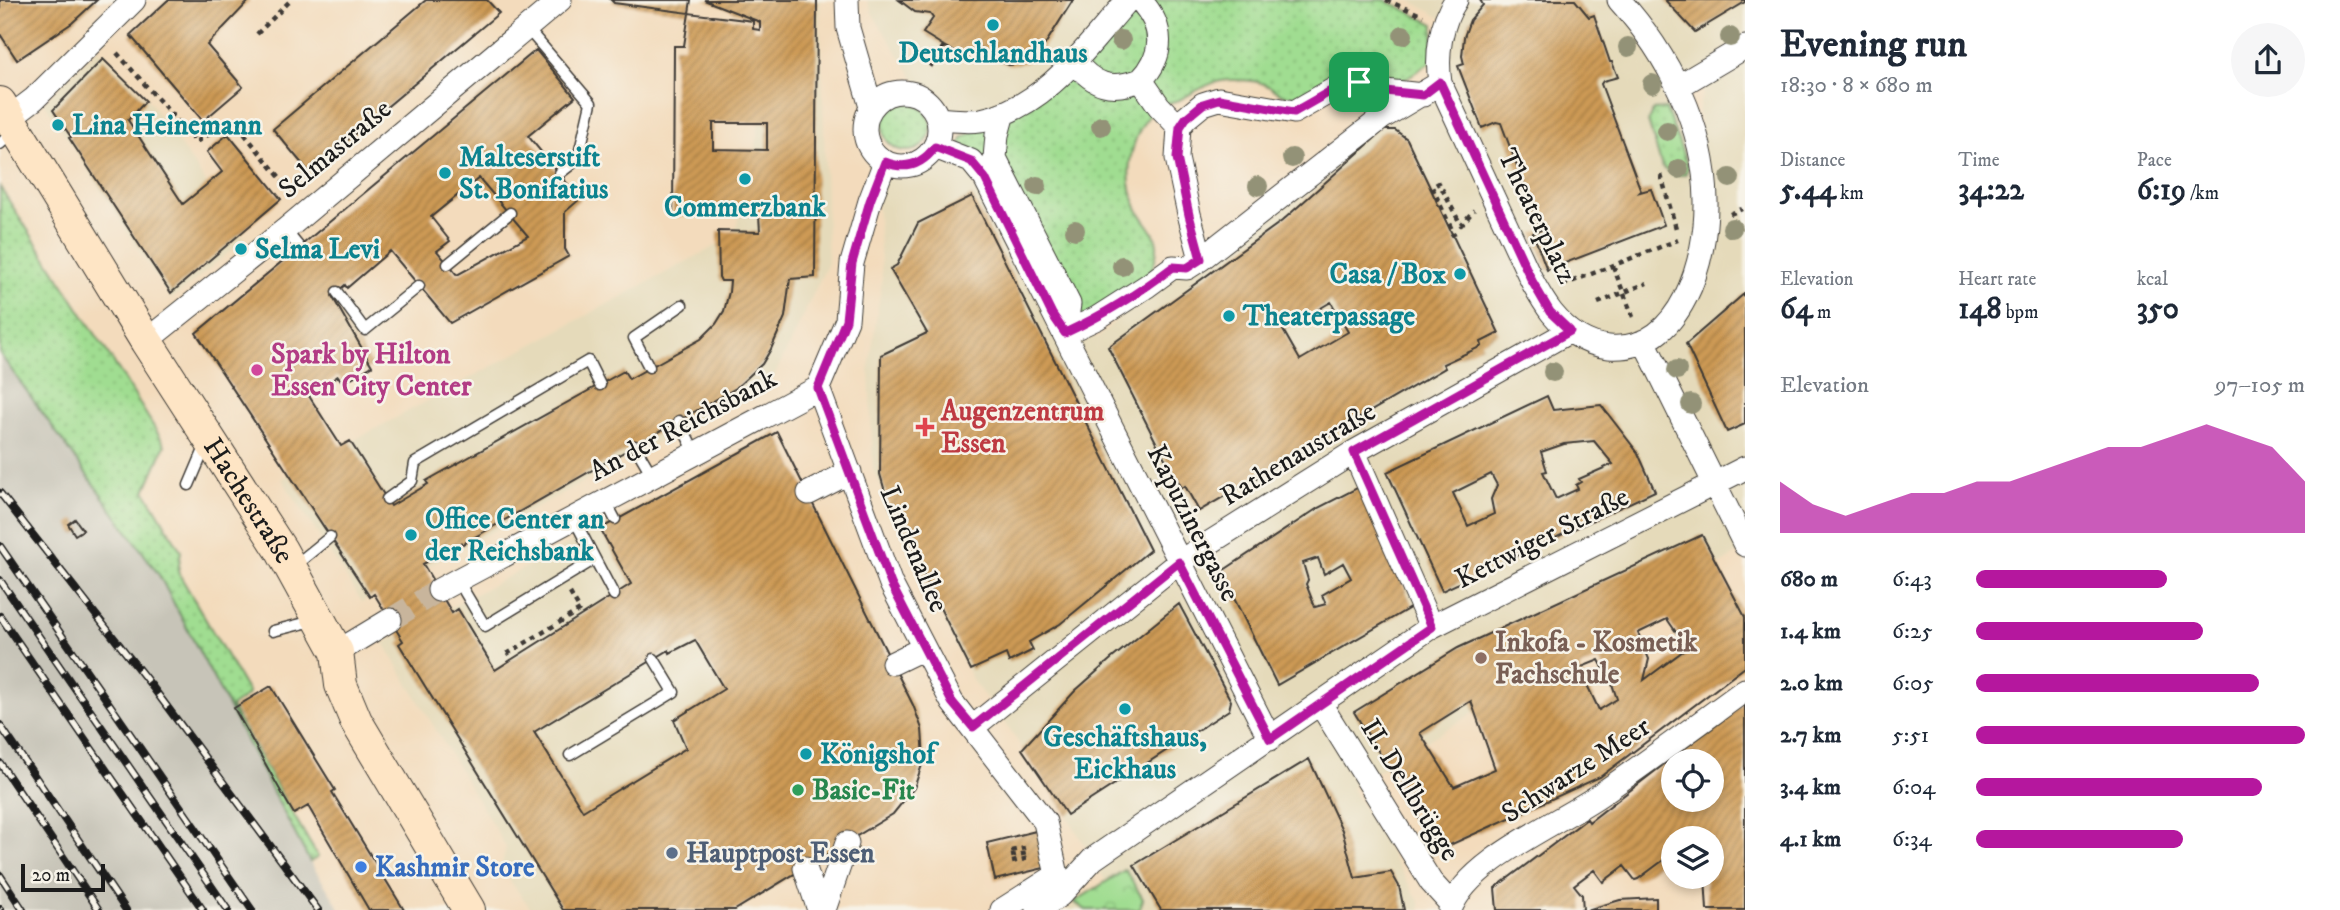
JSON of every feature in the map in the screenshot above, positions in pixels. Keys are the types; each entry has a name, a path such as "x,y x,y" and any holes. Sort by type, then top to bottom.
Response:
{"street":[{"path":"6,123 134,0"},
{"name":"Selmastraße","path":"146,341 292,239 308,211 560,0"},
{"path":"847,0 848,28 871,107"},
{"path":"938,119 979,120 1021,106 1051,84 1128,0"},
{"path":"1074,61 1084,74 1106,85 1123,86 1141,80 1150,70 1159,52 1158,33 1152,16 1140,0"},
{"name":"Theaterplatz","path":"1456,0 1444,25 1432,89 1492,192 1532,281 1550,312 1585,341 1601,346 1629,346 1644,341 1665,327 1676,315 1701,254 1706,225 1706,198 1699,150 1679,86 1660,53 1619,0"},
{"path":"1679,86 1745,47"},
{"path":"1141,80 1159,106 1180,127"},
{"path":"1201,259 1177,158 1180,127 1186,118 1203,104 1219,99 1294,112 1338,87 1359,82 1385,91 1432,89"},
{"path":"1065,333 1097,318 1173,267 1187,268 1244,238 1384,117 1432,89"},
{"path":"891,93 915,93 933,108 938,119 939,133 935,147 922,161 913,165 885,162 874,155 867,144 864,131 871,107 880,98 891,93"},
{"name":"Kapuzinergasse","path":"1003,113 995,158 1069,304 1065,333"},
{"name":"Hachestraße","path":"6,123 292,568 337,652 341,685 356,721 469,910"},
{"name":"Kapuzinergasse","path":"935,147 971,161 985,178 1270,739"},
{"name":"An der Reichsbank","path":"448,585 573,517 610,510 652,475 818,388 846,320 852,263 870,201 885,162"},
{"name":"Rathenaustraße","path":"973,727 1179,562 1354,452 1570,331"},
{"path":"1644,341 1745,545"},
{"name":"Lindenallee","path":"818,388 891,584 952,702 1045,822 1029,851 1060,893"},
{"path":"1354,452 1432,627"},
{"name":"Kettwiger Straße","path":"1060,893 1093,859 1432,627 1745,468"},
{"name":"Lindenallee","path":"808,493 850,472"},
{"path":"337,652 390,620"},
{"name":"Lindenallee","path":"893,663 924,648"},
{"name":"Schwarze Meer","path":"1451,907 1461,891 1482,868 1599,796 1745,690"},
{"name":"II. Dellbrügge","path":"1321,705 1431,882 1451,907"},
{"path":"822,910 847,843"},
{"path":"806,867 822,910"},
{"path":"1002,910 1060,893"},
{"path":"1037,910 1060,893"}],"lane":[{"path":"527,28 591,103 578,159 559,173"},
{"path":"448,264 510,214"},
{"path":"337,292 365,330 419,286"},
{"path":"649,367 634,338 681,305"},
{"path":"387,499 412,481 415,463 588,362 600,385"},
{"path":"679,421 695,453"},
{"path":"189,485 208,439"},
{"path":"635,446 652,475"},
{"path":"573,517 614,595"},
{"path":"292,568 330,537"},
{"path":"448,585 485,626 595,559"},
{"path":"272,631 320,619"},
{"path":"570,755 674,692 654,659"}],"path":[{"path":"257,34 292,0"},
{"path":"100,34 196,142 233,120 308,211"},
{"path":"930,67 944,46"},
{"path":"1544,301 1549,292 1558,286 1679,239 1661,175"},
{"path":"1461,225 1438,184 1432,187 1452,235 1492,192"},
{"path":"1613,266 1633,315"},
{"path":"1598,303 1647,283"},
{"path":"507,654 574,613"}],"shaded area":[{"path":"768,0 820,0 828,263 773,379 362,602 282,479 734,236 755,150 767,66"},
{"path":"867,0 1127,0 1021,105 939,117 872,13"},
{"path":"1410,0 1745,0 1745,558 1740,552 1351,787 1420,903 1420,910 1065,910 1107,884 1067,815 1000,715 973,682 873,469 869,368 882,280 877,199 892,166 906,168 919,164 930,156 969,166 1063,336 1099,337 1147,289 1388,121 1446,87 1449,23","holes":["1661,79 1704,92 1699,115 1707,267 1693,171 1681,130"]},
{"path":"98,49 151,103 245,239 171,300 44,102"},
{"path":"0,354 159,575 310,862 341,910 0,910"},
{"path":"777,432 920,720 924,759 914,788 900,806 882,821 735,910 532,910 501,869 506,847 384,643"}],"green space":[{"path":"1131,0 1385,0 1434,24 1432,61 1405,79 1386,83 1364,70 1341,69 1306,93 1297,96 1284,95 1257,82 1224,80 1159,107 1138,133 1130,167 1135,203 1156,239 1157,249 1147,280 1123,298 1067,330 959,149 962,138 1004,115"},
{"path":"907,103 924,110 931,127 924,144 907,151 890,144 883,127 890,110"},
{"path":"1666,109 1688,167 1685,175 1671,174 1662,167 1648,121 1653,110"},
{"path":"0,187 165,445 145,491 181,551 178,572 249,694 231,707 318,857 310,862 159,575 0,354"},
{"path":"1125,870 1143,899 1139,910 1086,910 1074,902"}],"building":[{"path":"0,0 97,0 72,23 17,60 0,34"},
{"path":"168,0 250,0 207,45 243,87 203,121 130,35"},
{"path":"426,0 487,0 499,13 309,172 273,129"},
{"path":"611,0 691,0 689,13 614,3"},
{"path":"704,0 817,0 815,277 790,279 785,317 762,364 736,388 423,564 452,613 458,609 495,670 631,584 600,529 777,432 913,705 922,729 924,759 914,788 893,814 735,910 563,910 399,644 403,641 376,597 374,594 370,597 196,333 536,50 575,97 528,136 580,199 565,212 565,249 569,256 450,323 390,251 347,288 345,285 332,296 372,366 343,383 338,376 309,396 341,446 350,441 391,506 428,484 426,481 624,371 629,379 701,339 724,311 730,281 721,281 719,277 718,231 760,232 759,215 673,216 674,46 684,46 689,13 753,21 753,29 760,30 760,22","holes":["713,123 767,123 767,150 713,149","479,178 528,236 457,275 437,251 450,241 431,217","695,640 724,689 674,720 686,748 583,811 534,732 669,650 670,653"]},
{"name":"Deutschlandhaus","path":"899,0 1073,0 1039,54 1025,63 1009,65 994,59 976,45 967,59 944,46 923,33 933,18 930,14 915,12"},
{"path":"1480,0 1575,0 1589,17 1594,15 1618,77 1601,84 1640,192 1651,189 1664,225 1547,270 1533,233 1541,230 1501,123 1496,122 1482,128 1458,66 1464,64 1464,37 1470,20 1483,5"},
{"path":"1665,0 1745,0 1745,2 1695,32"},
{"path":"103,59 146,101 128,120 183,204 222,172 207,152 228,134 281,199 171,293 53,110"},
{"name":"Theaterpassage","path":"1384,130 1395,130 1407,139 1499,333 1481,342 1482,346 1443,364 1445,368 1199,511 1159,448 1108,347 1282,221","holes":["1331,302 1348,332 1300,360 1283,330"]},
{"path":"972,196 1150,550 1060,624 1029,642 1033,650 1009,662 1006,654 971,670 889,506 880,474 881,355 927,333 890,269 897,265 918,223"},
{"path":"1745,293 1745,424 1727,432 1686,344"},
{"path":"1547,396 1553,410 1601,405 1638,453 1655,491 1442,591 1387,472","holes":["1594,441 1613,464 1579,479 1581,482 1576,485 1578,489 1556,499 1543,472 1547,471 1541,452 1564,444","1491,474 1497,485 1491,499 1494,514 1468,526 1453,493"]},
{"path":"1359,487 1413,606 1277,685 1221,572 1318,508","holes":["1318,558 1324,574 1343,563 1351,578 1322,595 1326,604 1315,607 1306,584 1308,580 1303,563"]},
{"path":"75,519 83,530 75,535 68,524"},
{"path":"1702,535 1745,617 1745,667 1600,777 1439,850 1354,712 1458,648","holes":["1667,619 1687,648 1644,680 1649,659 1638,633","1599,660 1617,699 1599,710 1579,668","1471,701 1495,769 1454,787 1420,733"]},
{"name":"Geschäftshaus, Eickhaus","path":"1179,604 1231,701 1229,710 1067,815 1022,749 1075,691"},
{"path":"271,686 404,910 369,910 308,806 294,814 234,708"},
{"path":"1745,702 1745,910 1707,910 1706,889 1724,889 1724,826 1661,826 1661,862 1635,880 1624,866 1603,882 1594,870 1574,885 1582,895 1583,910 1497,910 1495,888 1587,819 1589,822 1661,767 1661,812 1724,812 1724,749 1684,749"},
{"path":"1309,759 1342,830 1355,878 1391,872 1399,886 1404,910 1161,910 1134,865"},
{"path":"1040,830 1048,867 995,880 987,843"},
{"path":"1656,898 1656,910 1587,910 1620,900"}],"tunnel":[{"path":"390,620 439,590"}],"railway":[{"path":"0,493 151,685 318,910"},
{"path":"0,546 252,910"},
{"path":"0,580 228,910"},
{"path":"0,616 203,910"},
{"path":"0,725 126,910"},
{"path":"0,763 99,910"},
{"path":"0,875 23,910"}],"place":[{"name":"Deutschlandhaus","path":"993,25"},
{"name":"Lina Heinemann","path":"58,125"},
{"name":"Malteserstift St. Bonifatius","path":"445,173"},
{"name":"Commerzbank","path":"745,179"},
{"name":"Selma Levi","path":"241,249"},
{"name":"Casa / Box","path":"1460,274"},
{"name":"Theaterpassage","path":"1229,316"},
{"name":"Spark by Hilton Essen City Center","path":"257,370"},
{"name":"Augenzentrum Essen","path":"925,427"},
{"name":"Office Center an der Reichsbank","path":"411,535"},
{"name":"Inkofa - Kosmetik Fachschule","path":"1481,658"},
{"name":"Geschäftshaus, Eickhaus","path":"1125,709"},
{"name":"Königshof","path":"806,754"},
{"name":"Basic-Fit","path":"798,790"},
{"name":"Hauptpost Essen","path":"672,853"},
{"name":"Kashmir Store","path":"361,867"}],"route":[{"path":"1359,82 1385,91 1423,95 1440,82 1532,281 1550,312 1570,331 1354,452 1432,627 1270,739 1179,562 973,727 952,702 891,584 818,388 846,320 852,263 870,201 885,162 913,165 922,161 935,147 971,161 985,178 1052,314 1065,333 1097,318 1173,267 1187,268 1201,259 1177,158 1180,127 1186,118 1203,104 1219,99 1294,112 1309,106 1338,87 1359,82"}]}
